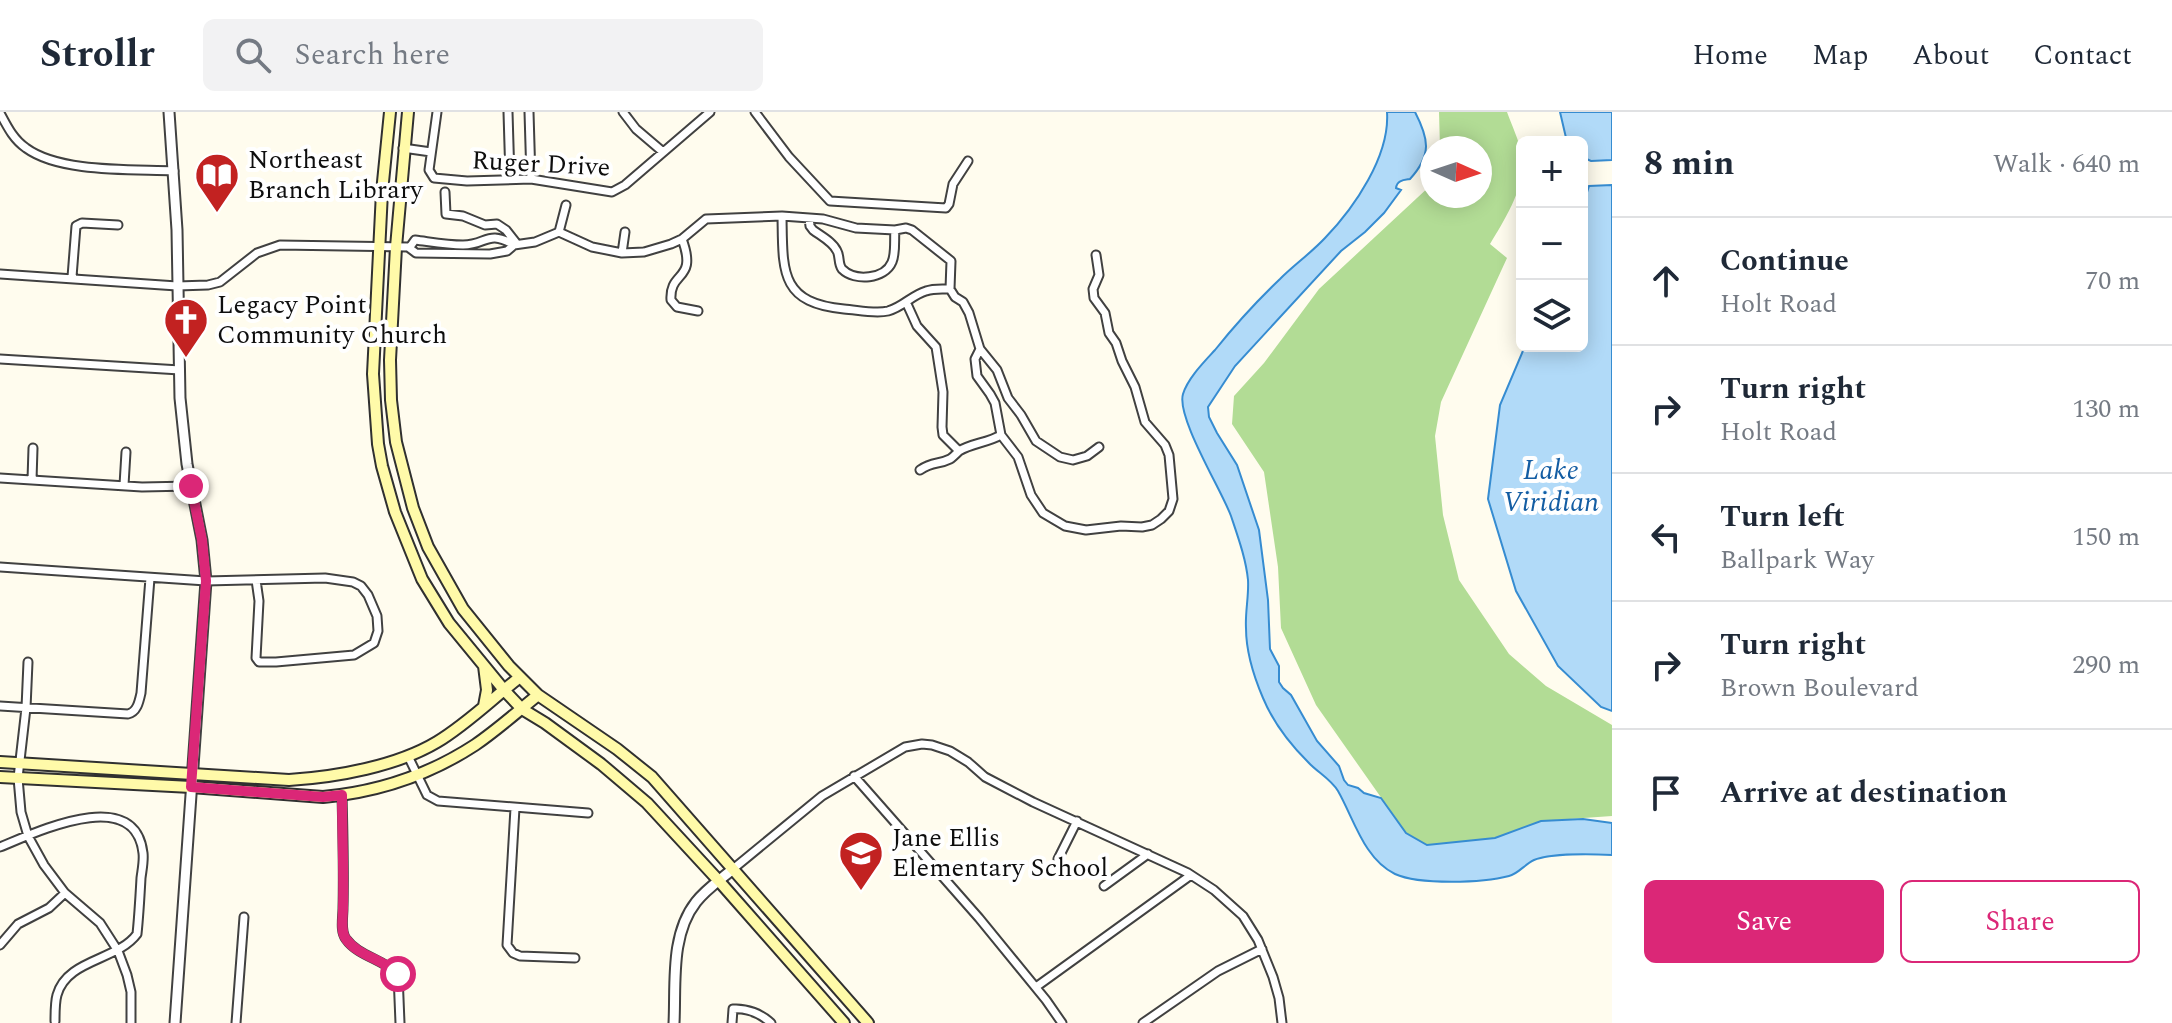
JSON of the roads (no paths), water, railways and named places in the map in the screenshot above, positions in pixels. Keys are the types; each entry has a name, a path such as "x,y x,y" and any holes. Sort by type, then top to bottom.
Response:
{"main road":[{"path":"390,112 373,374 382,466 395,512 422,579 449,623 522,709 624,782 647,803 844,1023"},
{"path":"408,112 396,247 391,400 396,442 410,498 428,547 463,609 491,646 538,695 652,777 868,1023"},
{"path":"484,664 487,690 484,706"},
{"path":"0,762 303,779 358,770 425,749 520,677"},
{"path":"0,777 323,797 342,795 389,786 452,758 538,695"},
{"path":"501,725 519,721 545,723"}],"street":[{"path":"169,112 183,429 206,581 175,1023"},
{"path":"403,148 431,152 437,112"},
{"path":"508,112 510,179"},
{"path":"529,112 531,179"},
{"path":"623,112 636,129 663,152"},
{"name":"Ruger Drive","path":"431,152 430,174 434,178 467,181 531,179 612,192 625,185 710,112"},
{"path":"755,112 789,157 830,201 946,208 953,184 968,161"},
{"path":"0,113 19,142 40,157 55,162 174,171"},
{"path":"445,192 446,214 463,216 485,225 497,224 516,244"},
{"path":"559,232 566,205"},
{"path":"410,247 415,240 473,245 501,237 516,244 535,242 559,232 592,247 622,253 644,252 682,239 706,219 745,217 782,216 823,219 848,227 906,228 947,256 952,265 950,289 963,302 980,349 997,370 1008,398 1036,441 1060,457 1073,460 1087,456 1099,447"},
{"path":"782,216 783,265 788,282 803,297 836,308 886,311 907,304 923,291 950,289"},
{"path":"809,218 813,230 837,250 843,270 863,278 880,274 892,263 895,230"},
{"path":"72,277 76,226 82,223 118,225"},
{"path":"622,253 625,232"},
{"path":"682,239 687,269 673,287 671,300 677,307 698,311"},
{"path":"0,274 177,286 208,285 220,282 257,253 280,245 410,247 416,253 475,255 507,251 516,244"},
{"path":"980,349 975,359 977,376 995,403 1001,435 1018,457 1031,495 1043,513 1065,526 1086,530 1152,525 1169,511 1173,493 1169,455 1165,445 1145,422 1133,381 1109,333 1105,313 1094,298 1093,289 1099,275 1096,255"},
{"path":"907,304 917,326 936,347 943,392 943,435 959,451"},
{"path":"0,359 180,370"},
{"path":"920,470 1001,435"},
{"path":"32,480 33,448"},
{"path":"124,485 126,452"},
{"path":"0,478 191,486"},
{"path":"0,567 206,581 325,578 353,582 368,595 377,616 378,631 371,646 354,655 259,662 256,658 259,601 256,580"},
{"path":"0,706 134,712 141,693 150,578"},
{"path":"28,662 18,778 21,812 28,836 44,865 65,893 100,923 118,951 131,992 131,1023"},
{"path":"674,1023 678,944 695,903 822,796 905,747 932,745 950,751 985,777 1191,875 1214,890 1243,916 1262,949 1279,998 1282,1023"},
{"path":"408,756 427,795 438,801 588,813"},
{"path":"854,776 979,918 1062,1023"},
{"path":"342,795 343,933 362,952 398,974 400,1023"},
{"path":"515,808 507,945 520,956 575,958"},
{"path":"0,847 89,817 106,816 131,827 143,853 137,934 118,951 78,969 65,979 57,995 55,1021"},
{"path":"1058,859 1077,821"},
{"path":"1104,886 1148,854"},
{"path":"1036,987 1191,875"},
{"path":"0,945 18,924 49,908 65,893"},
{"path":"236,1023 244,917"},
{"path":"1143,1023 1218,971 1262,949"},
{"path":"732,1023 733,1009 738,1008 756,1013 771,1023"}],"water":[{"path":"1387,112 1415,112 1424,136 1420,136 1420,165 1417,170 1410,179 1398,183 1396,188 1401,190 1384,213 1341,251 1235,366 1208,407 1217,433 1237,465 1259,530 1268,600 1270,649 1279,666 1279,682 1291,695 1317,741 1339,766 1348,785 1381,798 1406,833 1427,845 1495,838 1541,821 1583,819 1612,823 1612,855 1551,856 1531,862 1512,875 1484,880 1419,880 1395,874 1375,859 1368,849 1335,787 1282,732 1267,707 1254,673 1246,637 1248,580 1244,556 1231,516 1186,419 1183,394 1197,370 1246,313 1320,243 1347,212 1376,163 1386,129"},
{"path":"1560,112 1612,112 1612,160 1588,160 1588,136 1566,136"},
{"name":"Lake Viridian","path":"1612,185 1612,711 1601,707 1558,666 1516,591 1488,499 1500,405 1522,352 1588,352 1589,186"}],"place":[{"name":"Northeast Branch Library","path":"217,214"},
{"name":"Legacy Point Community Church","path":"186,359"},
{"name":"Jane Ellis Elementary School","path":"861,892"}]}
